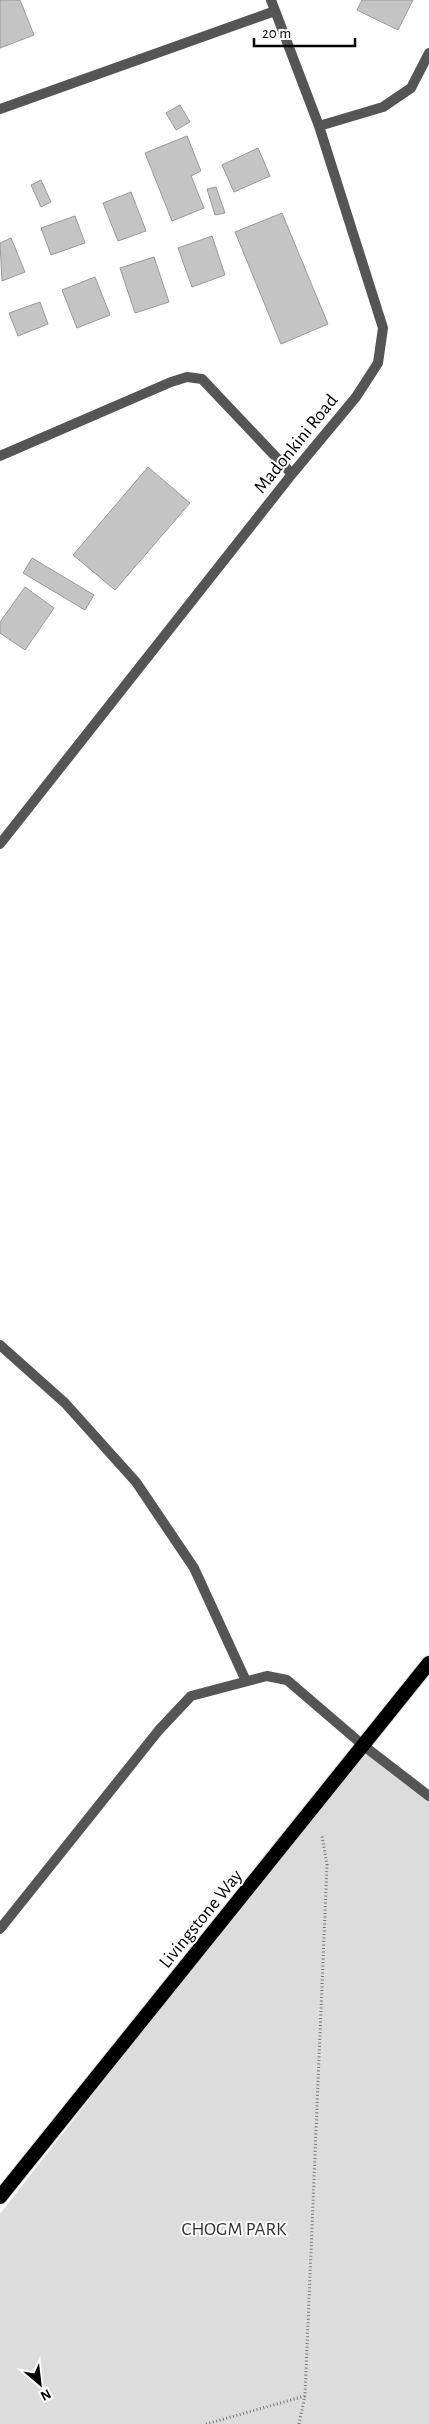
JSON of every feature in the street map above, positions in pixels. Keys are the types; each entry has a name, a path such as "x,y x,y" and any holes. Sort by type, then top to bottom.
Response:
{"highway":[{"name":"Livingstone Way","path":"0,2198 429,1663"}],"street":[{"name":"Madonkini Road","path":"0,844 292,474 356,397 378,363 383,328 319,126 271,0"},
{"path":"0,109 275,11"},
{"path":"319,126 383,107 410,88 429,53"},
{"path":"0,456 171,382 187,377 202,379 292,474"},
{"path":"0,1345 65,1403 136,1482 194,1568 246,1681"},
{"path":"0,1928 159,1730 191,1696 267,1676 287,1680 364,1746 429,1796"}],"path":[{"path":"298,2424 305,2396 327,1865 316,1806"},
{"path":"206,2424 305,2396"}],"green space":[{"name":"CHOGM PARK","path":"364,1746 429,1797 429,2424 0,2424 0,2214"}],"building":[{"path":"0,0 20,0 34,35 0,48"},
{"path":"362,0 413,0 398,30 357,10"},
{"path":"180,105 190,122 176,130 166,113"},
{"path":"187,136 201,171 191,176 204,208 172,221 145,153"},
{"path":"258,148 270,176 234,192 222,165"},
{"path":"41,180 51,202 41,207 31,185"},
{"path":"216,187 225,213 215,215 207,189"},
{"path":"131,192 146,231 118,241 103,203"},
{"path":"282,213 328,324 281,344 235,232"},
{"path":"75,216 85,243 51,255 41,228"},
{"path":"212,236 225,275 192,287 178,248"},
{"path":"11,238 25,272 2,281 0,243"},
{"path":"154,257 169,302 135,313 120,268"},
{"path":"95,277 110,315 77,328 62,290"},
{"path":"40,302 48,324 18,336 9,313"},
{"path":"148,467 190,503 115,590 73,555"},
{"path":"32,558 94,595 85,610 23,573"},
{"path":"25,587 54,608 25,650 0,633 0,622"}]}
